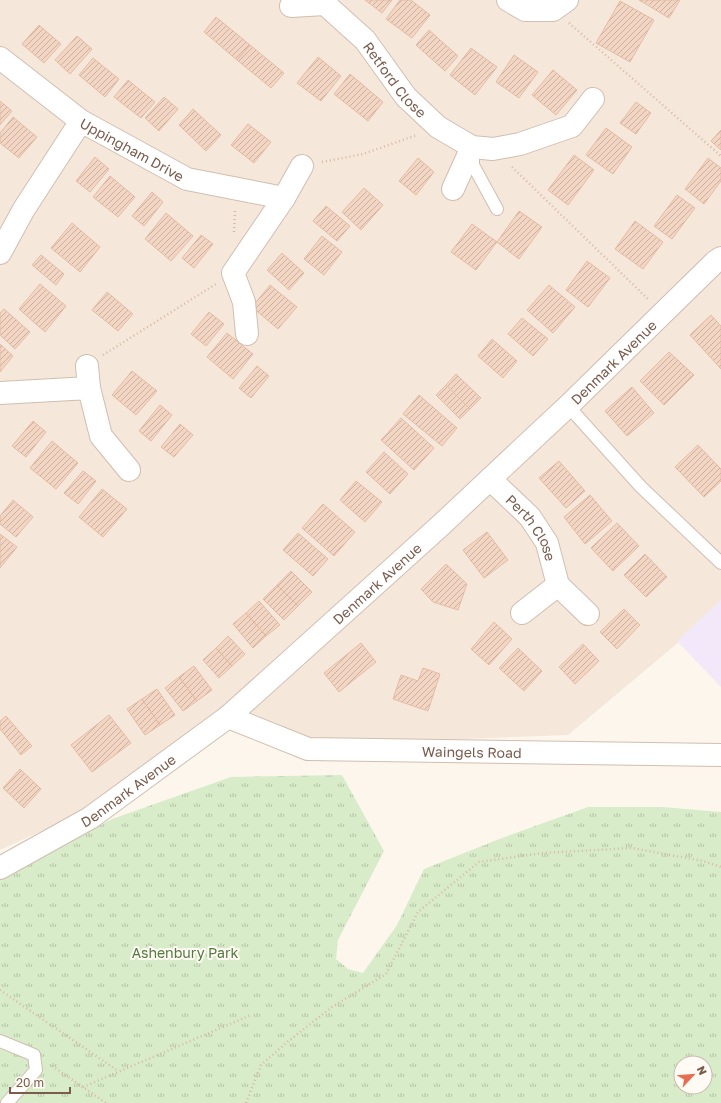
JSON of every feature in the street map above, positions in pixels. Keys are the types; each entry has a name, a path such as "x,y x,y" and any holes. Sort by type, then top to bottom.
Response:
{"street":[{"path":"508,0 525,10 560,5"},
{"name":"Retford Close","path":"291,6 326,2 366,40 406,97 438,127 481,148"},
{"name":"Uppingham Drive","path":"0,58 80,121 187,179 284,198"},
{"path":"453,189 481,148 520,144 572,126 593,99"},
{"path":"0,253 24,209 80,121"},
{"path":"247,334 244,302 233,273 284,198 302,166"},
{"name":"Denmark Avenue","path":"0,868 90,818 228,717 440,526 568,406 662,313 719,263"},
{"path":"87,366 89,388 101,436 129,470"},
{"path":"0,393 89,388"},
{"name":"Perth Close","path":"490,479 530,517 547,543 558,585"},
{"path":"522,613 558,585 588,614"},
{"name":"Waingels Road","path":"228,717 308,749 721,755"}],"lane":[{"path":"481,148 473,158 473,165 497,209"},
{"path":"568,406 641,487 721,563"},
{"path":"0,1041 34,1055 36,1070 7,1103"}],"path":[{"path":"560,5 721,156"},
{"path":"302,166 363,154 438,127"},
{"path":"481,148 662,313"},
{"path":"234,235 236,189"},
{"path":"87,366 233,273"},
{"path":"246,1103 262,1065 286,1043 332,1007 386,974 418,912 479,862 543,852 632,848 703,861 721,868"},
{"path":"0,990 118,1072"},
{"path":"83,1087 251,1015"},
{"path":"34,1055 106,1103"}],"shaded area":[{"path":"0,0 721,0 721,603 692,631 568,735 326,744 231,708 85,811 0,850"},
{"path":"721,600 721,687 677,641"}],"green space":[{"name":"Ashenbury Park","path":"342,775 384,851 338,940 336,959 348,969 363,973 397,925 424,869 502,838 588,807 662,807 721,812 721,1103 0,1103 0,879 112,819 231,777"}],"building":[{"path":"365,0 392,0 382,13"},
{"path":"400,0 411,0 430,15 412,38 386,19"},
{"path":"639,0 680,0 669,18"},
{"path":"620,1 654,20 630,62 596,43"},
{"path":"216,17 250,45 237,60 204,32"},
{"path":"39,25 61,44 44,63 22,44"},
{"path":"429,30 458,56 445,71 416,45"},
{"path":"77,36 92,49 70,74 55,60"},
{"path":"250,45 284,73 271,88 237,60"},
{"path":"471,48 497,67 475,95 450,75"},
{"path":"514,55 538,72 519,98 496,82"},
{"path":"318,57 341,76 321,101 297,83"},
{"path":"93,58 119,79 105,97 79,75"},
{"path":"553,70 577,90 556,115 532,95"},
{"path":"350,74 383,102 368,121 334,94"},
{"path":"128,80 155,102 141,118 114,97"},
{"path":"164,97 178,109 159,131 145,118"},
{"path":"0,101 12,111 0,125"},
{"path":"636,102 651,113 636,134 620,123"},
{"path":"193,109 221,135 206,151 179,125"},
{"path":"13,117 37,137 19,158 0,143 0,133"},
{"path":"248,124 271,142 254,163 231,145"},
{"path":"606,128 632,147 613,174 586,155"},
{"path":"721,130 721,150 711,141"},
{"path":"574,155 594,170 568,205 548,190"},
{"path":"95,157 109,169 90,192 76,181"},
{"path":"418,158 434,172 416,195 399,181"},
{"path":"708,158 721,168 721,181 704,204 685,189"},
{"path":"110,176 135,197 118,217 93,197"},
{"path":"364,188 383,205 361,230 342,212"},
{"path":"152,192 163,202 144,226 132,216"},
{"path":"677,195 695,208 672,239 654,226"},
{"path":"326,206 350,226 337,241 313,221"},
{"path":"519,211 542,227 519,259 497,242"},
{"path":"166,213 193,236 171,261 145,239"},
{"path":"635,221 663,242 643,269 615,249"},
{"path":"72,223 100,247 80,272 51,248"},
{"path":"472,224 497,242 476,270 451,252"},
{"path":"201,235 213,244 194,268 182,258"},
{"path":"322,236 342,252 324,275 304,259"},
{"path":"282,253 304,273 289,290 267,270"},
{"path":"41,255 64,274 56,285 32,265"},
{"path":"587,261 610,278 588,307 566,290"},
{"path":"40,284 66,306 45,332 19,309"},
{"path":"270,285 297,307 278,329 252,307"},
{"path":"549,285 575,307 553,333 527,310"},
{"path":"107,292 133,314 118,331 92,310"},
{"path":"4,309 30,332 15,349 0,335 0,313"},
{"path":"209,312 224,324 206,346 191,334"},
{"path":"711,315 721,326 721,369 690,335"},
{"path":"522,318 548,339 533,356 508,334"},
{"path":"227,333 253,354 233,379 207,357"},
{"path":"492,339 517,361 503,378 478,356"},
{"path":"0,344 13,356 0,372"},
{"path":"669,352 694,375 664,405 640,381"},
{"path":"257,366 269,376 251,398 239,388"},
{"path":"132,371 157,391 136,415 112,395"},
{"path":"456,374 481,398 470,409 446,385"},
{"path":"446,385 470,409 460,419 436,395"},
{"path":"632,387 654,413 627,436 605,411"},
{"path":"419,395 457,428 442,446 403,414"},
{"path":"160,405 172,415 151,441 139,431"},
{"path":"401,418 434,448 414,470 381,440"},
{"path":"33,421 46,432 26,457 12,446"},
{"path":"180,424 193,435 174,457 161,447"},
{"path":"52,441 78,463 56,489 30,468"},
{"path":"698,445 721,469 721,481 704,497 675,467"},
{"path":"384,452 408,474 390,494 366,472"},
{"path":"559,461 585,491 566,508 539,478"},
{"path":"83,471 96,481 78,504 64,493"},
{"path":"356,481 382,502 365,522 340,500"},
{"path":"102,489 127,509 103,537 79,517"},
{"path":"590,495 612,521 585,544 564,517"},
{"path":"13,500 33,517 16,537 0,524 0,516"},
{"path":"323,504 355,532 334,556 302,528"},
{"path":"617,523 639,546 613,571 591,548"},
{"path":"487,532 508,560 484,578 463,550"},
{"path":"298,533 328,559 313,576 283,550"},
{"path":"0,534 17,547 0,568"},
{"path":"645,554 667,577 646,597 624,575"},
{"path":"446,564 467,584 458,610 433,602 421,589"},
{"path":"291,571 312,592 298,606 277,585"},
{"path":"277,585 298,606 284,620 263,599"},
{"path":"259,601 280,625 266,636 246,613"},
{"path":"624,609 640,625 617,649 600,632"},
{"path":"246,613 266,636 253,648 233,624"},
{"path":"494,622 512,639 489,665 471,649"},
{"path":"228,636 245,654 232,666 216,648"},
{"path":"361,643 376,662 339,692 324,673"},
{"path":"583,644 599,661 575,684 559,667"},
{"path":"216,648 232,666 219,678 203,660"},
{"path":"518,648 542,671 524,691 499,668"},
{"path":"194,666 212,690 197,701 179,677"},
{"path":"423,668 440,674 428,711 393,699 401,675 418,681"},
{"path":"179,677 197,701 183,711 165,688"},
{"path":"157,689 175,715 160,725 142,699"},
{"path":"142,699 160,725 145,735 127,709"},
{"path":"109,715 131,743 92,772 71,745"},
{"path":"6,716 32,746 21,755 0,729 0,721"},
{"path":"20,769 41,789 24,808 3,788"}]}
